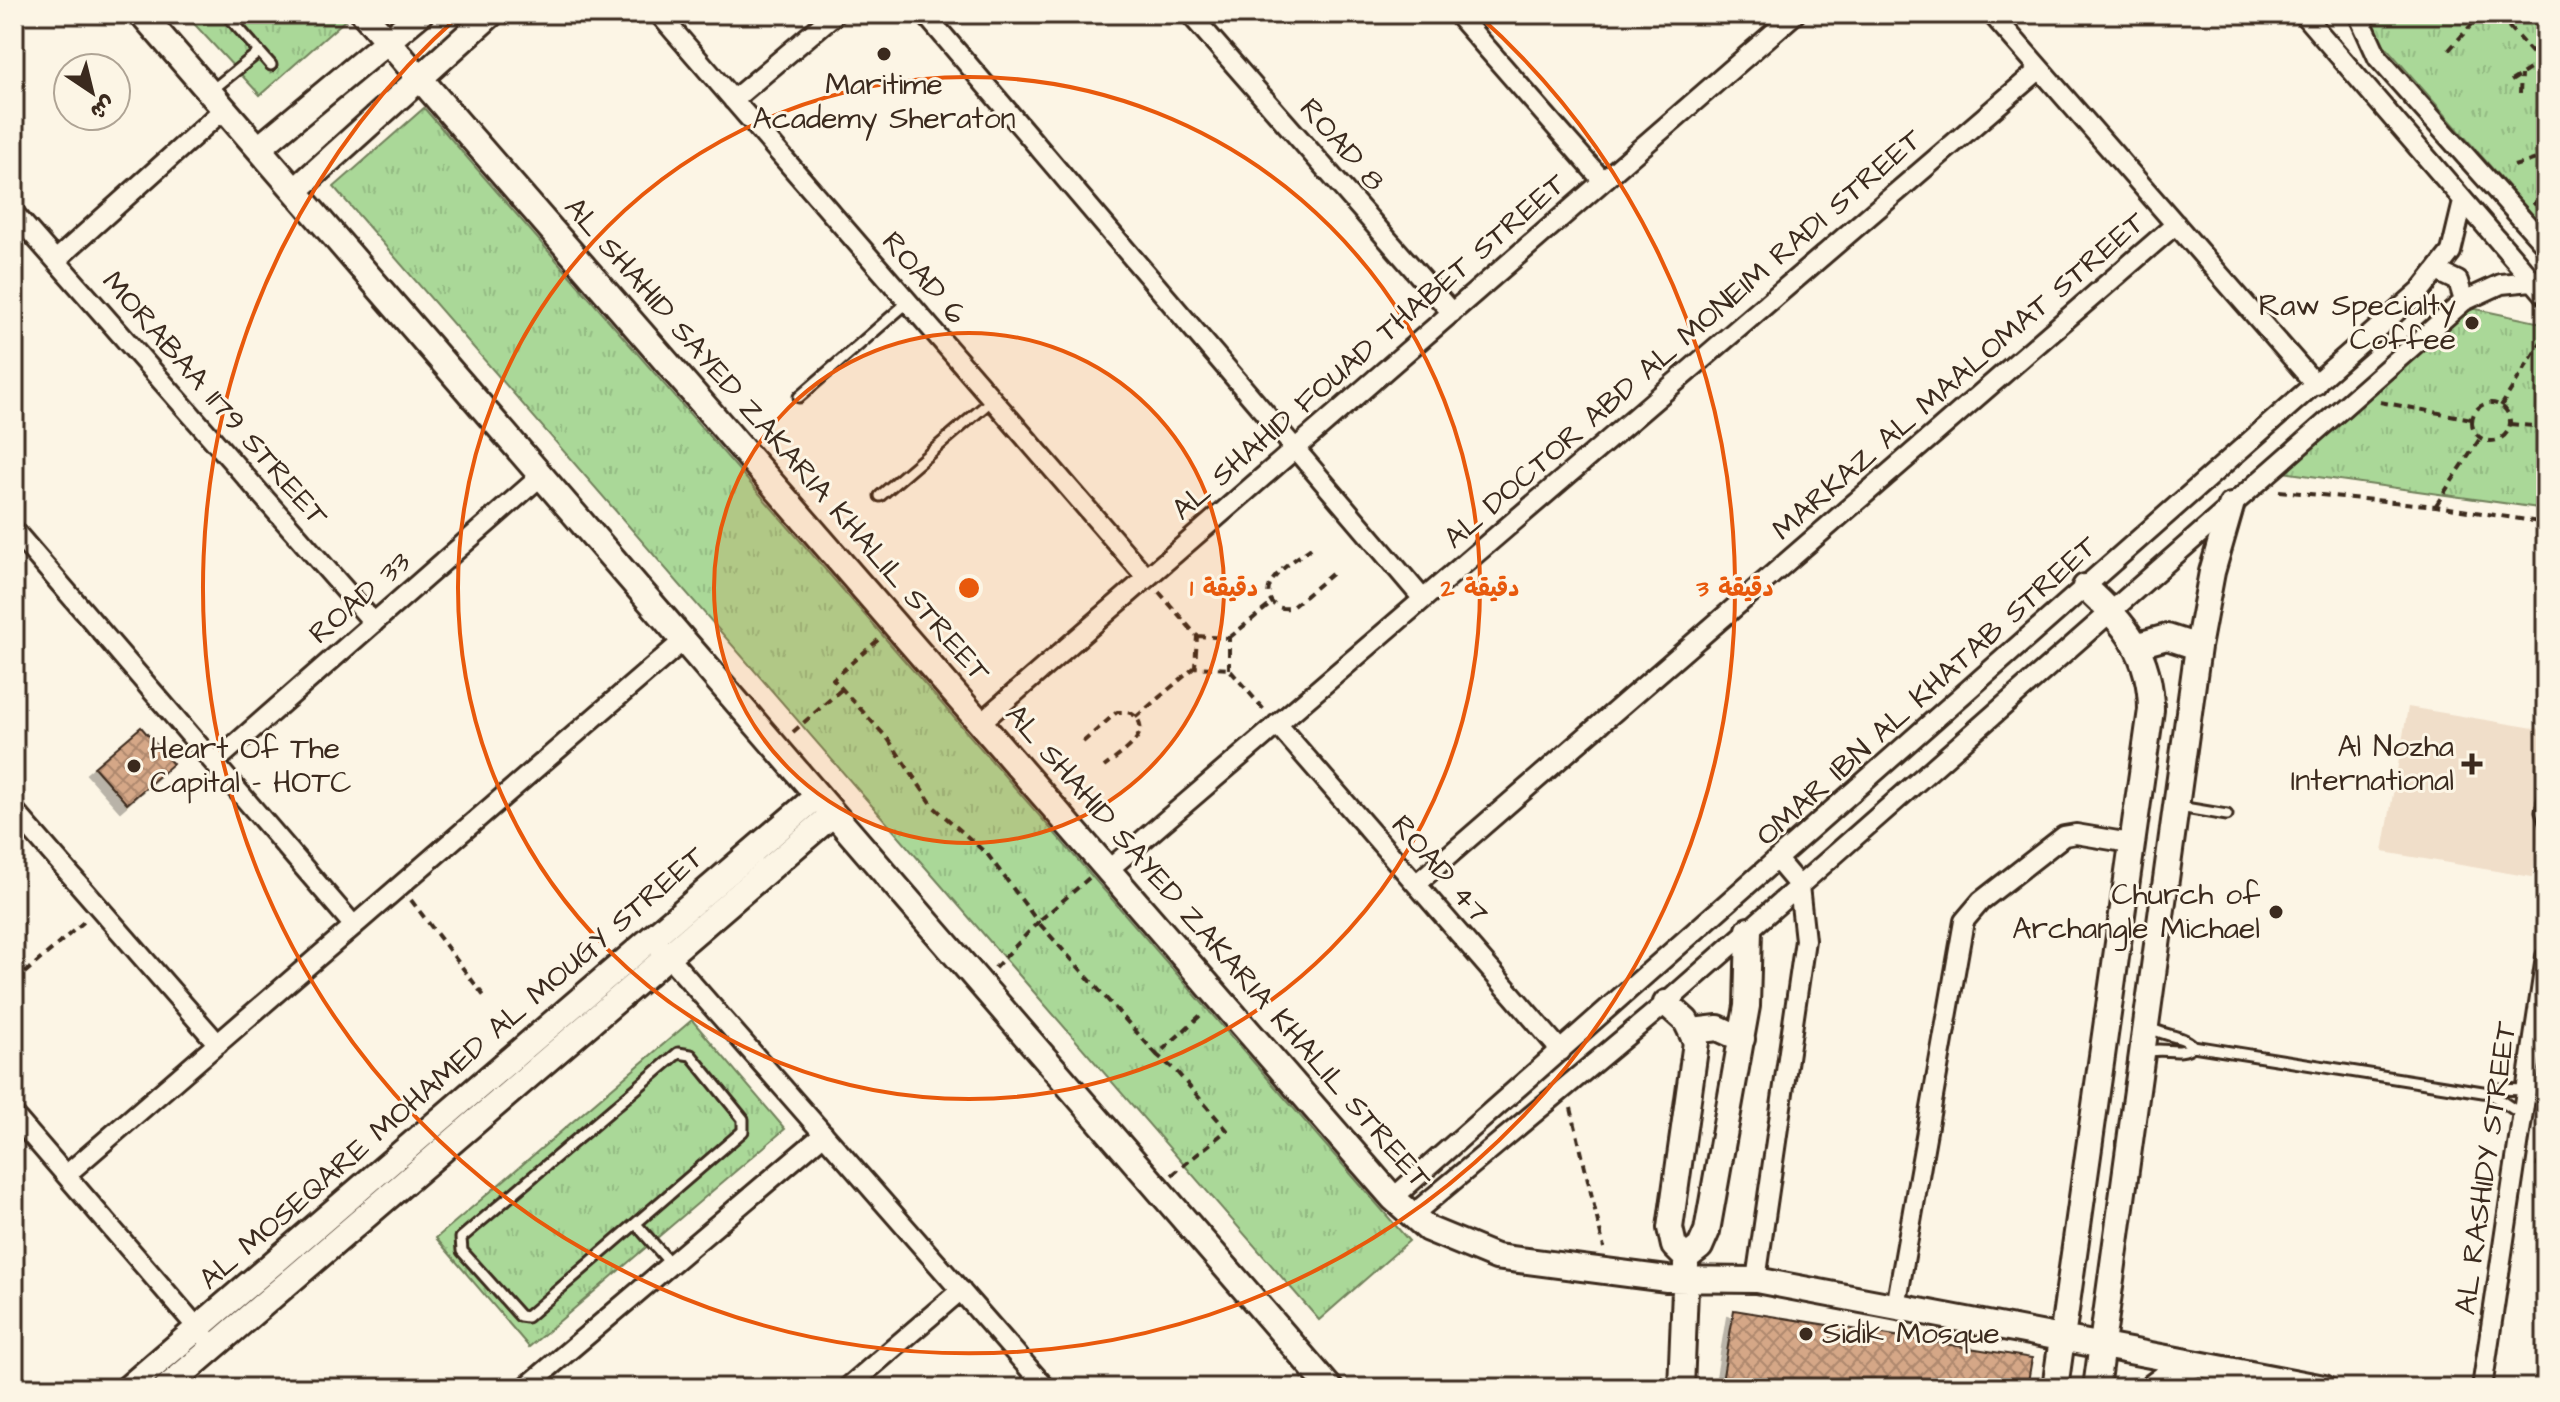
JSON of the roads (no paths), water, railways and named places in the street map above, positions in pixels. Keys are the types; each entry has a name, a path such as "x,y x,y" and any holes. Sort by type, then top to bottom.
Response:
{"street":[{"path":"142,14 1330,1388"},
{"name":"AL SHAHID SAYED ZAKARIA KHALIL STREET","path":"364,14 1411,1216 1446,1238 1496,1257 1610,1273 1686,1269 1756,1280 2324,1388"},
{"path":"259,148 420,14"},
{"path":"296,190 491,14"},
{"name":"ROAD 6","path":"659,14 1147,578"},
{"path":"733,100 835,14"},
{"path":"925,14 1423,599"},
{"name":"ROAD 8","path":"1190,14 1452,313"},
{"name":"AL SHAHID FOUAD THABET STREET","path":"980,723 1795,14"},
{"path":"1992,14 2316,385"},
{"path":"2303,14 2546,296"},
{"path":"2358,14 2378,58 2546,246"},
{"path":"1466,17 1603,181"},
{"name":"AL DOCTOR ABD AL MONEIM RADI STREET","path":"1106,868 2040,69"},
{"path":"56,260 217,100"},
{"name":"OMAR IBN AL KHATAB STREET","path":"1393,1198 2316,385 2439,272 2458,235 2463,202"},
{"name":"MORABAA 1179 STREET","path":"14,213 374,623"},
{"name":"MARKAZ AL MAALOMAT STREET","path":"1416,884 2176,224"},
{"path":"2439,272 2458,281 2464,301"},
{"name":"OMAR IBN AL KHATAB STREET","path":"1411,1216 1666,1003 2464,301 2501,284 2532,281"},
{"name":"ROAD 33","path":"215,762 541,476"},
{"path":"2096,1388 2198,647 2212,572 2231,506"},
{"path":"14,530 354,926"},
{"path":"2055,1388 2151,710 2151,688 2138,645 2111,611 2085,587"},
{"path":"2138,645 2167,637 2198,647"},
{"path":"66,1175 684,640"},
{"name":"ROAD 47","path":"1277,724 1561,1051"},
{"name":"AL MOSEQARE MOHAMED AL MOUGY STREET","path":"128,1388 205,1337 825,805"},
{"path":"14,810 218,1044"},
{"path":"1896,1307 1964,921 1981,901 2064,836 2076,834 2130,843"},
{"path":"1756,1280 1805,940 1799,886 1778,861"},
{"path":"1686,1269 1705,1240 1750,980 1749,930 1728,905"},
{"path":"660,947 1046,1388"},
{"name":"AL RASHIDY STREET","path":"2482,1388 2546,957"},
{"path":"1666,1003 1692,1031 1697,1057 1670,1228 1674,1246 1686,1269 1681,1388"},
{"path":"1692,1031 1718,1028 1742,1039"},
{"path":"14,1115 205,1337"},
{"path":"525,1388 824,1134"},
{"path":"847,1388 961,1290"},
{"name":"AL MOSEQARE MOHAMED AL MOUGY STREET","path":"166,1388 205,1337"},
{"path":"2151,1388 2171,1373 2195,1365"}],"lane":[{"path":"226,14 271,65"},
{"path":"217,100 259,52"},
{"path":"799,397 908,302"},
{"path":"880,496 992,400"},
{"path":"2546,786 2541,811 2546,826"},
{"path":"2175,806 2227,815"},
{"path":"2144,1023 2156,1032 2186,1039 2193,1046 2489,1093 2521,1114"},
{"path":"2140,1055 2153,1049 2184,1052 2193,1046"},
{"path":"678,1053 687,1053 743,1119 745,1127 740,1135 636,1224 524,1318 459,1245 463,1236 678,1053"},
{"path":"2489,1093 2497,1089 2525,1090"},
{"path":"636,1224 671,1264"}],"place":[{"name":"Maritime Academy Sheraton","path":"884,54"},
{"name":"Raw Specialty Coffee","path":"2472,323"},
{"name":"Al Nozha International","path":"2472,764"},
{"name":"Heart Of The Capital - HOTC","path":"134,766"},
{"name":"Church of Archangle Michael","path":"2276,912"},
{"name":"Sidik Mosque","path":"1806,1334"}]}
